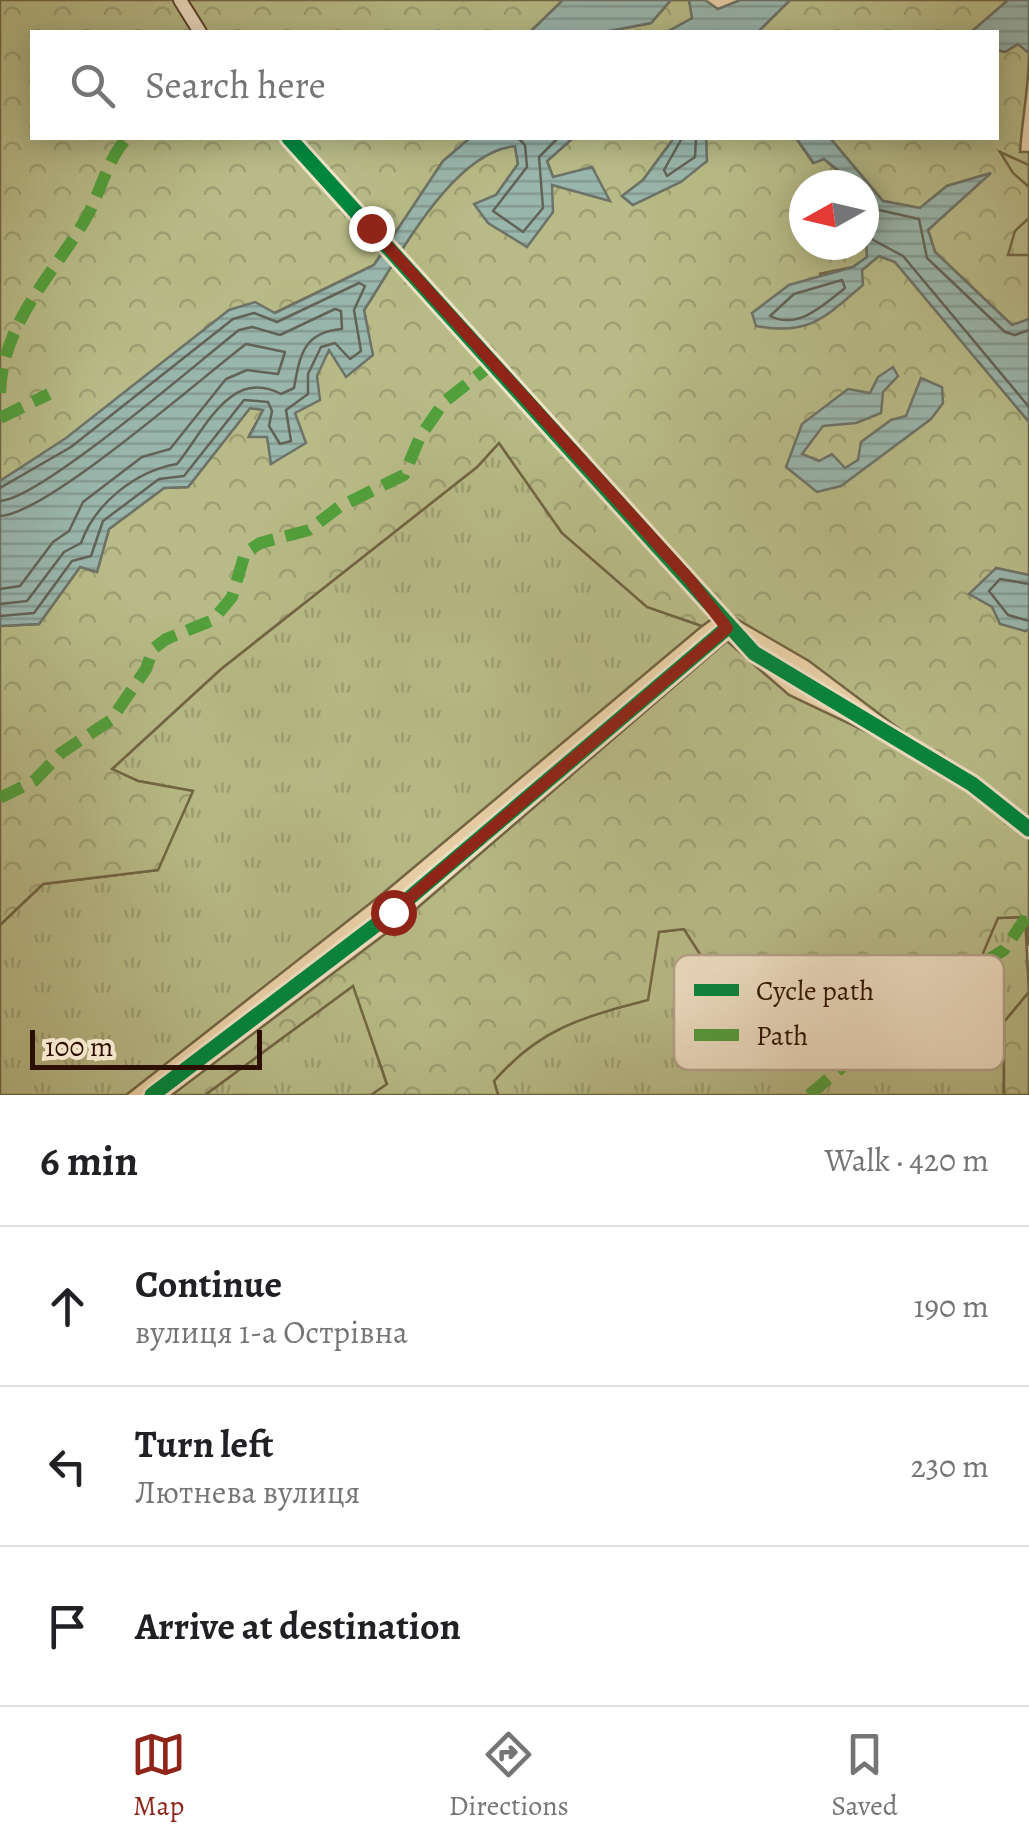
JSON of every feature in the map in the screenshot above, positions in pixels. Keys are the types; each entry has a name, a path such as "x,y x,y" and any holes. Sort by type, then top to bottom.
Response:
{"street":[{"path":"180,0 199,30"},
{"path":"291,140 665,552 727,628 754,653 795,680 972,784 1029,830"},
{"path":"152,1095 393,912 727,628"}],"green space":[{"path":"0,0 563,0 532,30 30,30 30,140 468,140 443,161 374,265 274,313 0,481"},
{"path":"671,0 689,0 693,18 671,30 614,30 651,23"},
{"path":"790,0 1008,0 974,30 760,30"},
{"path":"1018,44 1029,53 1020,152 1029,152 1029,319 1013,326 935,252 928,230 988,174 947,186 920,208 883,201 879,196 879,170 857,170 832,140 999,140 999,50 1005,52"},
{"path":"571,140 673,140 643,180 622,196 633,205 706,162 706,140 797,140 813,163 824,159 837,170 789,170 789,260 863,260 853,267 819,274 862,270 879,260 879,256 895,262 1029,422 1029,575 996,568 992,607 1025,631 1029,629 1029,946 1025,917 998,918 982,955 701,955 684,929 659,932 648,1000 583,1019 528,1048 494,1081 498,1095 371,1095 387,1084 353,986 205,1095 172,1095 401,922 727,641 789,695 966,779 809,661 723,611 702,626 647,607 562,533 499,443 477,467 221,669 112,769 138,781 193,791 158,870 43,884 0,925 0,626 39,624 80,567 97,572 109,529 164,488 188,487 250,408 264,409 249,436 268,437 294,412 330,349 372,355 364,310 428,212 469,167 491,153 515,146 518,164 496,195 474,205 551,184 608,200 553,177 547,161"},
{"path":"1000,152 1029,165 1029,187 1013,173"},
{"path":"1029,218 1029,255 1008,255 1015,231"},
{"path":"499,443 562,533 647,607 702,626 382,894 126,1095 0,1095 0,925 43,884 157,870 192,791 138,781 111,770 221,669 477,467"},
{"path":"1025,917 1029,992 1004,1022 1004,955 950,955 998,918"},
{"path":"684,929 701,955 674,955 674,1070 1004,1070 1004,1095 498,1095 494,1081 528,1048 583,1019 647,1000 658,932"},
{"path":"354,985 387,1085 371,1095 205,1095"},
{"path":"1029,992 1029,1095 1004,1095 1004,1022"}],"water":[{"path":"563,0 671,0 651,23 614,30 532,30"},
{"path":"689,0 705,0 718,9 740,0 790,0 760,30 671,30 692,18"},
{"path":"1008,0 1029,0 1029,53 1018,44 1005,52 999,50 999,30 973,30"},
{"path":"468,140 571,140 547,161 553,177 592,167 610,201 552,185 553,212 527,247 488,223 474,204 496,195 518,164 515,146 491,153 469,167 428,212 364,310 373,355 346,377 329,350 317,376 320,400 295,413 306,443 271,464 267,437 249,437 263,410 250,408 188,487 164,488 109,529 97,572 80,567 39,624 0,626 0,481 66,438 229,310 255,302 275,313 374,265 443,161"},
{"path":"673,140 706,140 707,161 681,182 633,205 622,196 643,180"},
{"path":"797,140 832,140 857,170 838,170 824,159 814,163"},
{"path":"991,173 928,230 935,252 1012,325 1029,319 1029,422 895,262 879,256 879,196 883,201 920,208 947,186"},
{"path":"863,260 874,260 862,270 863,285 815,322 790,328 756,326 752,313 789,285 853,267"},
{"path":"893,367 898,376 883,392 881,413 856,423 823,426 802,454 819,461 832,454 845,468 858,460 861,442 891,420 906,416 921,378 942,387 943,403 931,419 841,486 817,492 786,467 802,424 848,389 870,393 878,377"},
{"path":"996,568 1029,575 1029,629 1025,631 1000,624 992,607 969,594"}],"marked path":[{"path":"0,393 9,345 19,323 85,220 114,156 126,140"},
{"path":"0,798 34,781 61,753 111,720 146,669 153,649 166,639 213,620 232,597 245,553 260,543 309,530 339,507 404,475 420,437 444,402 492,364"},
{"path":"0,418 49,394"},
{"path":"996,955 1004,950 1029,913"},
{"path":"809,1095 839,1070"}],"cycle path":[{"path":"291,140 754,653 972,784 1029,829"},
{"path":"152,1095 393,912 727,628"}],"route":[{"path":"371,228 492,364 539,410 690,580 727,628 393,912"}]}
